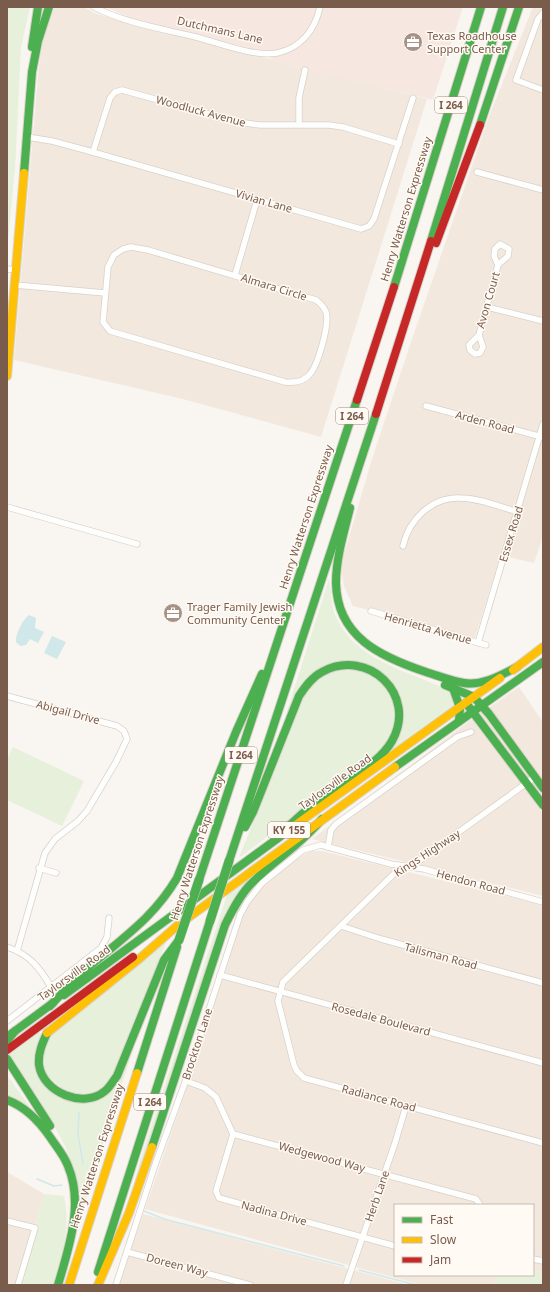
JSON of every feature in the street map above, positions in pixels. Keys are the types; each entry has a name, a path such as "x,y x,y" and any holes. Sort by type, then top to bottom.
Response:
{"main road":[{"path":"35,58 32,47 38,7"},
{"path":"7,376 15,286 12,270 35,58 38,41 49,7"},
{"path":"469,41 476,7"},
{"name":"Henry Watterson Expressway","path":"69,1285 179,940 405,253 469,41 481,7"},
{"name":"I 264","path":"94,1285 135,1150 230,856 415,294 503,7"},
{"path":"415,294 457,193 480,129 519,7"},
{"path":"357,471 335,584 339,606 349,628 366,645 383,655 415,668 454,681 469,684 495,678 517,667"},
{"path":"50,1006 82,972 145,922 170,890 182,866 236,732 282,630"},
{"name":"Taylorsville Road","path":"11,1034 276,839 543,647"},
{"name":"Taylorsville Road","path":"7,1050 322,819 543,662"},
{"path":"230,856 253,812 299,696 305,686 320,672 337,665 360,665 374,672 391,688 395,697 399,718 394,738 382,754 289,824 276,839"},
{"path":"415,668 434,680 452,688 467,702 472,712 543,805"},
{"path":"452,688 467,702 482,705 543,788"},
{"path":"459,721 461,713 467,702"},
{"path":"98,1285 129,1213 148,1160 229,914 248,885 307,837 322,819"},
{"path":"178,925 139,959 48,1030 42,1039 38,1058 43,1076 54,1089 70,1097 86,1099 101,1093 112,1084 120,1070 164,960 179,940"},
{"path":"7,1041 11,1034"},
{"path":"7,1059 58,1140 62,1156"},
{"path":"7,1100 23,1108 34,1117 46,1131 68,1165 71,1174 74,1215 72,1236 58,1285"}],"street":[{"name":"Dutchmans Lane","path":"94,7 116,16 163,29 237,48 267,53 289,49 305,38 316,22 320,7"},
{"path":"543,13 538,19 516,80 543,90"},
{"path":"299,124 299,98 304,70"},
{"name":"Woodluck Avenue","path":"93,152 110,98 115,92 122,90 238,122 260,125 299,124 344,127 399,144"},
{"name":"Vivian Lane","path":"27,137 52,141 93,152 257,200 358,228 365,228 374,219 414,98"},
{"path":"477,172 543,190"},
{"path":"235,275 257,200"},
{"name":"Almara Circle","path":"128,248 143,248 235,275 306,296 316,300 323,307 327,317 326,326 315,367 304,379 294,383 285,382 110,331 103,322 105,294 110,261 120,251 128,248"},
{"name":"Avon Court","path":"478,335 498,266"},
{"path":"15,286 105,294"},
{"path":"487,307 543,321"},
{"name":"Arden Road","path":"426,406 541,437"},
{"name":"Essex Road","path":"478,643 541,437 543,424"},
{"path":"403,546 407,533 417,517 426,509 444,500 466,498 518,512"},
{"path":"7,507 137,544"},
{"name":"Henrietta Avenue","path":"371,611 486,645"},
{"name":"Abigail Drive","path":"7,696 108,723 120,727 126,734 127,742 90,806 78,821 51,843 39,868"},
{"path":"328,847 331,830 336,824 457,737 470,732"},
{"name":"Kings Highway","path":"280,991 283,982 398,870 407,868 420,860 535,778"},
{"name":"Brockton Lane","path":"116,1285 153,1171 186,1081 240,915 257,888 303,850 313,846 328,847"},
{"name":"Hendon Road","path":"328,847 407,868 424,869 543,902"},
{"path":"17,951 39,868 56,873"},
{"path":"7,1021 101,948 108,933 108,918"},
{"name":"Talisman Road","path":"341,926 381,939 543,983"},
{"path":"7,947 28,957 39,966 51,987"},
{"name":"Rosedale Boulevard","path":"220,975 543,1063"},
{"name":"Radiance Road","path":"280,991 278,1001 292,1058 301,1075 310,1080 543,1143"},
{"path":"186,1081 205,1088 216,1097 233,1134"},
{"name":"Herb Lane","path":"346,1285 385,1174 406,1106"},
{"name":"Wedgewood Way","path":"233,1134 476,1199 479,1204"},
{"name":"Nadina Drive","path":"233,1134 216,1191 219,1198 394,1246"},
{"path":"7,1221 35,1228 18,1285"},
{"name":"Doreen Way","path":"127,1252 250,1285"}],"shaded area":[{"path":"55,7 84,7 94,13 120,21 427,99 321,437 183,399 14,360 39,66 44,34"},
{"path":"106,7 463,7 433,100 279,63 254,49 128,17"},
{"path":"533,7 543,7 543,536 534,563 501,555 475,638 353,606 344,586 341,565 372,459 411,342 490,114"},
{"path":"519,687 543,722 543,896 312,839 467,723"},
{"path":"310,851 322,851 543,905 543,1273 534,1270 534,1204 394,1204 394,1276 497,1276 494,1285 421,1285 145,1209 203,1040 240,923 249,902 260,887 292,862"},
{"path":"7,1172 44,1194 36,1222 38,1227 21,1285 7,1285"},
{"path":"143,1214 409,1285 119,1285"}],"green space":[{"path":"7,7 30,7 21,47 15,168 7,252"},
{"path":"329,579 334,612 342,628 353,641 366,652 381,661 450,691 456,703 391,750 401,724 379,672 322,667 282,727"},
{"path":"351,668 372,675 385,686 389,693 394,709 394,717 389,739 379,752 239,858 304,694 323,674"},
{"path":"13,747 84,781 62,826 7,800 7,760"},
{"path":"248,880 245,884 177,1064 132,1192 139,1164 227,895"},
{"path":"166,942 112,1077 102,1087 92,1092 67,1093 45,1073 42,1053 50,1033"},
{"path":"39,1032 41,1034 44,1084 93,1100 134,1046 78,1223 73,1167 66,1148 57,1131 8,1054"},
{"path":"7,1075 32,1110 7,1097"},
{"path":"44,1194 64,1196 66,1209 66,1231 62,1252 53,1285 21,1285 38,1227 36,1222"},
{"path":"534,1270 543,1273 543,1285 494,1285 497,1276 534,1276"}],"water":[{"path":"29,615 36,618 35,628 44,632 38,643 30,639 26,645 20,646 16,642 18,631 22,623"},
{"path":"52,636 66,642 57,659 44,653"}],"waterway":[{"path":"79,1112 78,1134 83,1164"},
{"path":"37,1179 54,1186 62,1185"},
{"path":"144,1211 164,1219 344,1266"},
{"path":"359,1270 416,1285"}],"traffic: fast":[{"path":"32,47 38,7"},
{"path":"24,173 32,72 38,41 49,7"},
{"path":"394,287 481,7"},
{"path":"431,241 503,7"},
{"path":"480,125 519,7"},
{"path":"199,880 357,400"},
{"path":"229,861 376,414"},
{"path":"350,508 339,555 336,583 338,602 344,618 353,631 364,642 378,651 409,666 464,683 471,684 485,681 517,667"},
{"path":"395,767 543,662"},
{"path":"245,827 253,812 299,696 306,686 318,674 339,666 356,666 371,671 384,680 393,692 398,707 398,724 392,741 381,756 326,795 289,825 276,839"},
{"path":"50,1006 84,972 130,933 160,903 169,891 177,878 236,732 262,674"},
{"path":"445,685 474,697"},
{"path":"453,688 460,708 459,721"},
{"path":"474,697 489,714 543,788"},
{"path":"466,703 543,805"},
{"path":"152,1147 225,925 230,915 245,890 305,837 322,819"},
{"path":"64,995 281,836"},
{"path":"210,921 229,861"},
{"path":"179,940 199,880"},
{"path":"98,1272 210,921"},
{"path":"47,1033 39,1056 39,1065 42,1075 48,1083 56,1090 76,1098 96,1096 105,1091 117,1076 164,960 179,940"},
{"path":"137,1073 177,947"},
{"path":"11,1034 53,1003"},
{"path":"7,1041 15,1031"},
{"path":"7,1059 50,1126"},
{"path":"7,1100 20,1106 32,1115 41,1125 64,1158 73,1180 75,1195 73,1226 58,1285"}],"traffic: slow":[{"path":"7,376 24,173"},
{"path":"513,670 543,647"},
{"path":"290,829 500,678"},
{"path":"185,920 395,767"},
{"path":"47,1033 139,959 178,925"},
{"path":"69,1285 137,1073"},
{"path":"98,1285 129,1213 152,1147"}],"traffic: jam":[{"path":"436,243 480,125"},
{"path":"376,414 431,241"},
{"path":"357,400 394,287"},
{"path":"7,1050 133,957"}],"place":[{"name":"Texas Roadhouse Support Center","path":"413,42"},
{"name":"Trager Family Jewish Community Center","path":"173,613"}]}
